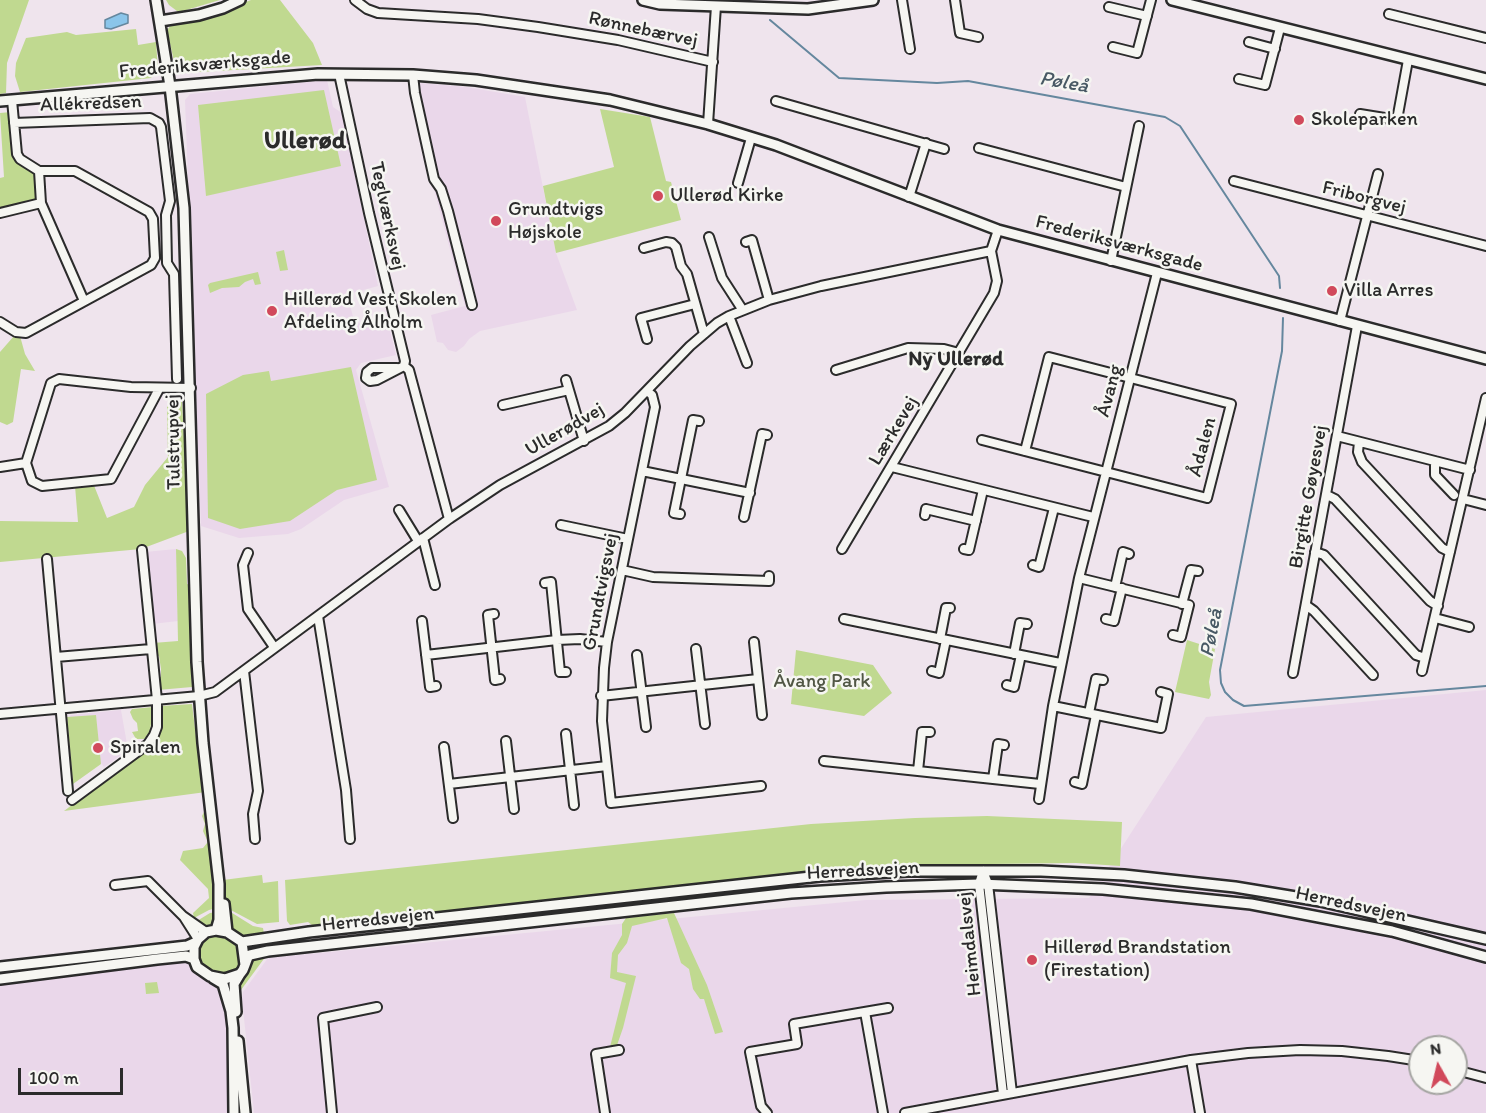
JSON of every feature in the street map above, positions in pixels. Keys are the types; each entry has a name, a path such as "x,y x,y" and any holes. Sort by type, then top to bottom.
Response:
{"street":[{"name":"Tulstrupvej","path":"156,0 170,86 184,208 199,696 219,884 219,920 211,931"},
{"path":"160,21 199,15 240,0"},
{"name":"Rønnebærvej","path":"356,0 367,9 378,13 478,19 538,27 618,40 713,62"},
{"path":"644,0 660,4 716,6 808,5 873,0"},
{"path":"902,0 910,49"},
{"path":"955,0 960,33 978,38"},
{"path":"1113,47 1137,53 1151,0"},
{"path":"1172,0 1486,79"},
{"path":"708,124 716,6"},
{"path":"1109,7 1147,16"},
{"path":"1389,14 1486,38"},
{"path":"1239,79 1265,85 1280,28"},
{"path":"1249,42 1275,49"},
{"path":"1360,114 1397,120 1408,60"},
{"name":"Teglværksvej","path":"339,74 376,247 405,361 400,367 409,370 449,519"},
{"name":"Frederiksværksgade","path":"0,101 283,75 413,75 530,86 652,109 708,124 776,145 998,230 1486,359"},
{"path":"413,75 434,179 441,189 448,211 472,305"},
{"name":"Allékredsen","path":"12,100 18,157 39,171"},
{"path":"776,101 944,149"},
{"name":"Allékredsen","path":"14,123 150,118 156,120 161,128 170,201 166,215 166,239 167,263 174,274 177,379"},
{"path":"1111,261 1139,126"},
{"path":"738,183 752,138"},
{"path":"909,197 926,143"},
{"path":"979,148 1126,187"},
{"path":"0,322 16,332 26,333 151,265 155,258 153,219 149,212 75,171 39,171 41,203 84,301"},
{"path":"1340,321 1378,174"},
{"name":"Friborgvej","path":"1234,181 1486,246"},
{"path":"0,213 41,203"},
{"name":"Lærkevej","path":"842,549 994,293 997,281 991,251 998,230"},
{"path":"709,237 722,278 742,309"},
{"path":"154,239 166,239"},
{"path":"746,242 752,240 769,300"},
{"path":"644,248 666,242 676,247 681,266 687,274 704,334"},
{"name":"Ullerødvej","path":"0,714 199,696 215,692 449,519 500,485 584,441 617,420 690,346 729,316 769,300 821,286 991,251"},
{"name":"Åvang","path":"1039,799 1060,663 1079,578 1157,273"},
{"path":"647,339 641,318 695,304"},
{"path":"729,316 747,363"},
{"name":"Birgitte Gøyesvej","path":"1293,674 1357,326"},
{"path":"836,370 908,348 944,349 959,353"},
{"path":"1025,451 1049,357 1130,378"},
{"path":"159,389 111,479 38,486 32,481 26,464 51,383 59,378 159,389 191,388"},
{"name":"Ådalen","path":"1105,472 1207,498 1231,404 1130,378"},
{"path":"566,380 584,441"},
{"path":"503,405 569,390"},
{"name":"Grundtvigsvej","path":"647,391 652,395 655,407 607,642 602,696 611,803 761,786"},
{"path":"1422,671 1486,398"},
{"path":"680,514 674,513 693,420 699,421"},
{"path":"744,517 762,434 767,435"},
{"path":"1337,436 1470,470"},
{"path":"982,440 1105,472"},
{"path":"1359,442 1358,452 1362,462 1442,548 1450,552"},
{"path":"1435,461 1435,475 1454,495"},
{"path":"0,467 26,464"},
{"path":"892,467 1093,517"},
{"path":"642,471 750,493"},
{"path":"964,549 969,550 983,490"},
{"path":"1327,495 1335,499 1430,602 1438,606"},
{"path":"1463,499 1486,505"},
{"path":"1033,565 1039,567 1054,508"},
{"path":"925,515 926,509 975,521"},
{"path":"399,510 421,539 435,585"},
{"path":"561,525 628,539"},
{"path":"72,800 148,744 158,727 142,550"},
{"path":"1106,619 1114,621 1123,552 1129,554"},
{"path":"1315,552 1324,555 1416,654 1425,658"},
{"path":"248,553 243,565 248,609 274,647"},
{"path":"47,560 68,791"},
{"path":"622,570 653,577 769,580 770,576"},
{"path":"1182,604 1191,570 1198,572"},
{"path":"1079,578 1189,605 1181,637 1173,635"},
{"path":"545,583 550,582 560,672 566,672"},
{"path":"1307,606 1373,675"},
{"path":"932,671 939,673 946,608 950,608"},
{"path":"494,614 488,615 495,680 500,680"},
{"path":"318,616 346,790 350,839"},
{"path":"1435,618 1469,627"},
{"path":"844,619 1060,663"},
{"path":"422,621 430,687 436,686"},
{"path":"1006,685 1014,687 1020,623 1027,624"},
{"path":"426,655 557,640 580,639 607,642"},
{"path":"754,642 762,715"},
{"path":"56,657 151,649"},
{"path":"696,649 705,724"},
{"path":"637,655 646,728"},
{"path":"243,671 258,791 253,814 255,839"},
{"path":"602,696 758,678"},
{"path":"1075,782 1082,784 1096,679 1103,680"},
{"path":"1053,706 1161,728 1168,694 1161,692"},
{"path":"918,771 922,732 930,732"},
{"path":"566,734 574,805"},
{"path":"506,741 514,809"},
{"path":"993,779 998,744 1004,745"},
{"path":"444,747 453,818"},
{"path":"824,761 1040,784"},
{"path":"448,784 607,766"},
{"name":"Herredsvejen","path":"242,942 309,932 820,876 908,871 1124,875 1235,887 1320,901 1486,939"},
{"name":"Heimdalsvej","path":"983,871 1007,1094"},
{"path":"115,885 148,881 183,916 197,941 194,959 197,967 223,984 231,1011 233,1028 234,1113"},
{"name":"Tulstrupvej","path":"219,884 222,890 227,932"},
{"name":"Herredsvejen","path":"243,970 248,957 255,952 314,945 791,893 984,884 1170,894 1251,904 1392,931 1486,957"},
{"path":"183,916 211,931 227,932 242,942 243,970 234,984 245,1113"},
{"path":"0,967 187,946 211,931"},
{"path":"0,979 186,956 194,959"},
{"path":"210,976 225,979 243,970"},
{"path":"332,1113 323,1018 376,1007"},
{"path":"767,1113 761,1106 750,1052 797,1044 794,1024 888,1008"},
{"path":"865,1012 883,1113"},
{"path":"605,1113 596,1054 619,1050"},
{"path":"905,1113 941,1110 1007,1094 1106,1075 1191,1060 1248,1053 1300,1050 1408,1059"},
{"path":"1191,1060 1200,1113"},
{"path":"1468,1073 1486,1078"}],"shaded area":[{"name":"Hillerød Vest Skolen Afdeling Ålholm","path":"327,80 333,107 342,113 378,286 345,295 345,298 348,298 355,324 387,319 396,355 361,363 356,370 389,487 344,500 301,529 288,534 239,538 201,526 185,100 190,94"},
{"name":"Grundtvigs Højskole","path":"410,82 466,87 525,97 556,253 577,310 480,331 456,352 448,350 443,343 437,342 431,315 465,306 434,189"},
{"path":"176,549 178,621 152,624 145,552"},
{"path":"1486,690 1486,1113 254,1113 242,999 243,992 268,958 866,900 1089,898 1206,717"},
{"name":"Spiralen","path":"121,710 128,750 104,767 101,763 72,783 66,721 71,715"},
{"path":"180,961 187,963 204,980 217,984 222,992 230,1021 226,1035 231,1059 230,1113 0,1113 0,983"}],"green space":[{"path":"0,0 29,0 7,63 6,93 0,94"},
{"path":"166,0 220,0 177,11"},
{"path":"251,0 280,0 313,43 322,65 182,73 176,70 167,30 171,25 201,19"},
{"path":"136,29 138,45 156,42 158,69 151,78 20,92 15,76 16,63 26,38 67,32 76,35"},
{"path":"324,90 341,166 206,196 198,105"},
{"path":"600,109 650,117 666,181 671,182 681,220 556,253 543,186 614,167"},
{"path":"11,112 14,158 35,175 40,200 0,208 0,178 4,177 0,113"},
{"path":"284,250 288,270 280,271 276,252"},
{"path":"258,272 261,284 255,285 253,279 239,287 222,288 210,293 208,285 210,283"},
{"path":"14,336 20,336 25,354 35,371 21,369 13,422 7,425 0,422 0,352"},
{"path":"351,367 377,480 337,490 290,521 240,529 208,518 206,394 243,375 269,371 271,381"},
{"path":"176,400 182,402 189,531 141,549 0,562 0,521 78,522 75,486 93,483 107,518 134,507 145,485 168,457 167,407"},
{"path":"176,549 182,551 186,558 187,584 190,585 193,598 190,648 192,687 158,690 156,677 161,677 161,669 159,656 154,656 153,643 178,641"},
{"path":"1187,640 1215,649 1209,682 1211,695 1209,699 1175,692"},
{"name":"Åvang Park","path":"796,650 873,665 892,693 864,716 791,704"},
{"path":"192,704 206,792 64,811 154,743 161,728 160,706"},
{"path":"153,707 150,732 144,739 136,739 132,732 138,731 137,723 130,712 132,709"},
{"path":"96,715 101,764 73,784 67,717"},
{"path":"206,808 217,908 194,918 193,913 209,898 208,889 180,860 183,851 203,848 207,843 202,816"},
{"path":"987,816 1122,822 1120,866 1076,863 905,865 816,870 327,925 312,925 308,922 290,925 287,921 285,880 811,824"},
{"path":"262,875 263,883 278,881 279,922 257,924 227,908 223,880"},
{"path":"229,911 253,926 263,928 264,934 246,937 242,935 232,928"},
{"path":"217,912 215,923 210,926 203,926 197,921 210,913"},
{"path":"674,913 707,985 723,1032 715,1034 704,999 700,999 693,989 689,969 681,963 667,918 632,926 627,943 618,955 617,972 636,976 616,1048 610,1047 626,983 610,978 612,953 622,935 622,924 626,918"},
{"path":"211,936 228,938 239,948 242,953 237,970 221,974 211,972 202,965 198,954 199,946"},
{"path":"266,956 241,990 240,1019 238,985 249,971 253,961"},
{"path":"157,982 159,993 146,994 145,983"}],"water":[{"path":"121,13 128,15 128,23 111,29 105,28 105,20"}],"waterway":[{"name":"Pøleå","path":"770,20 839,78 937,83 968,81 1165,117 1180,126 1279,276 1280,288"},
{"name":"Pøleå","path":"1283,318 1282,351 1220,670 1221,683 1225,692 1244,706 1486,686"}],"place":[{"name":"Skoleparken","path":"1299,120"},
{"name":"Ullerød Kirke","path":"658,196"},
{"name":"Grundtvigs Højskole","path":"496,221"},
{"name":"Villa Arres","path":"1332,291"},
{"name":"Hillerød Vest Skolen Afdeling Ålholm","path":"272,311"},
{"name":"Spiralen","path":"98,748"},
{"name":"Hillerød Brandstation (Firestation)","path":"1032,960"}],"district":[{"name":"Ullerød","path":"305,141"},
{"name":"Ny Ullerød","path":"956,360"}]}
